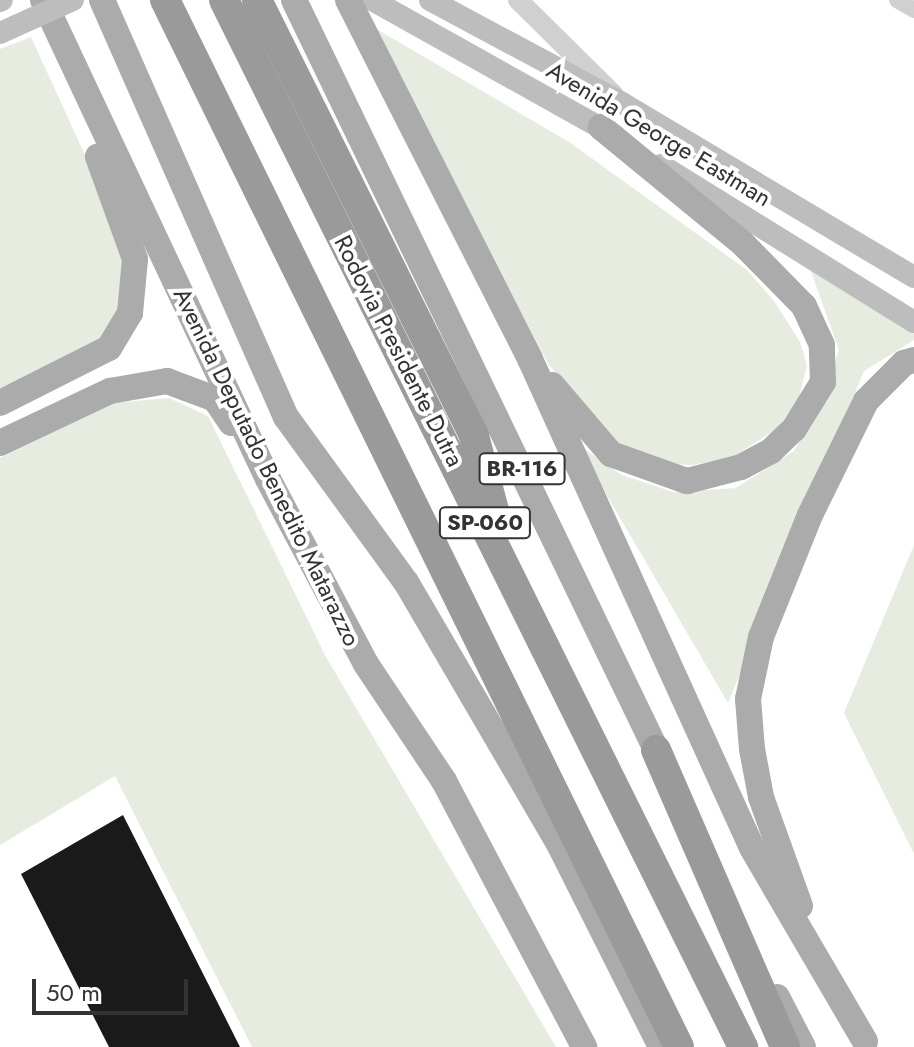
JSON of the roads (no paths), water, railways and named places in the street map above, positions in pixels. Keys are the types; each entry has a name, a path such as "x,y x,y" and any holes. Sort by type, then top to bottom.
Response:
{"highway":[{"name":"SP-060","path":"165,0 679,1047"},
{"name":"Rodovia Presidente Dutra","path":"224,0 743,1047"},
{"path":"257,0 474,436 512,578"},
{"path":"656,750 785,1047"}],"main road":[{"path":"0,403 109,348 130,313 135,259 110,184 58,65 42,0"},
{"name":"Avenida Deputado Benedito Matarazzo","path":"42,0 268,479 366,664 444,781 584,1047"},
{"path":"0,33 73,0"},
{"path":"102,0 286,417 406,582 559,844 661,1047"},
{"name":"BR-116","path":"294,0 746,940 803,1047"},
{"path":"348,0 530,359 752,848 866,1044"},
{"name":"Avenida George Eastman","path":"372,0 601,127 914,322"},
{"name":"Avenida George Eastman","path":"430,0 622,103 914,277"},
{"path":"530,359 611,454 687,481 741,467 771,451 794,429 823,382 822,345 804,306 742,243 601,127"},
{"path":"866,1044 802,911 761,797 748,699 761,637 810,515 866,401 904,363 914,360"},
{"path":"0,443 110,391 167,381 215,399 268,479"}],"street":[{"path":"518,0 622,103"}]}
